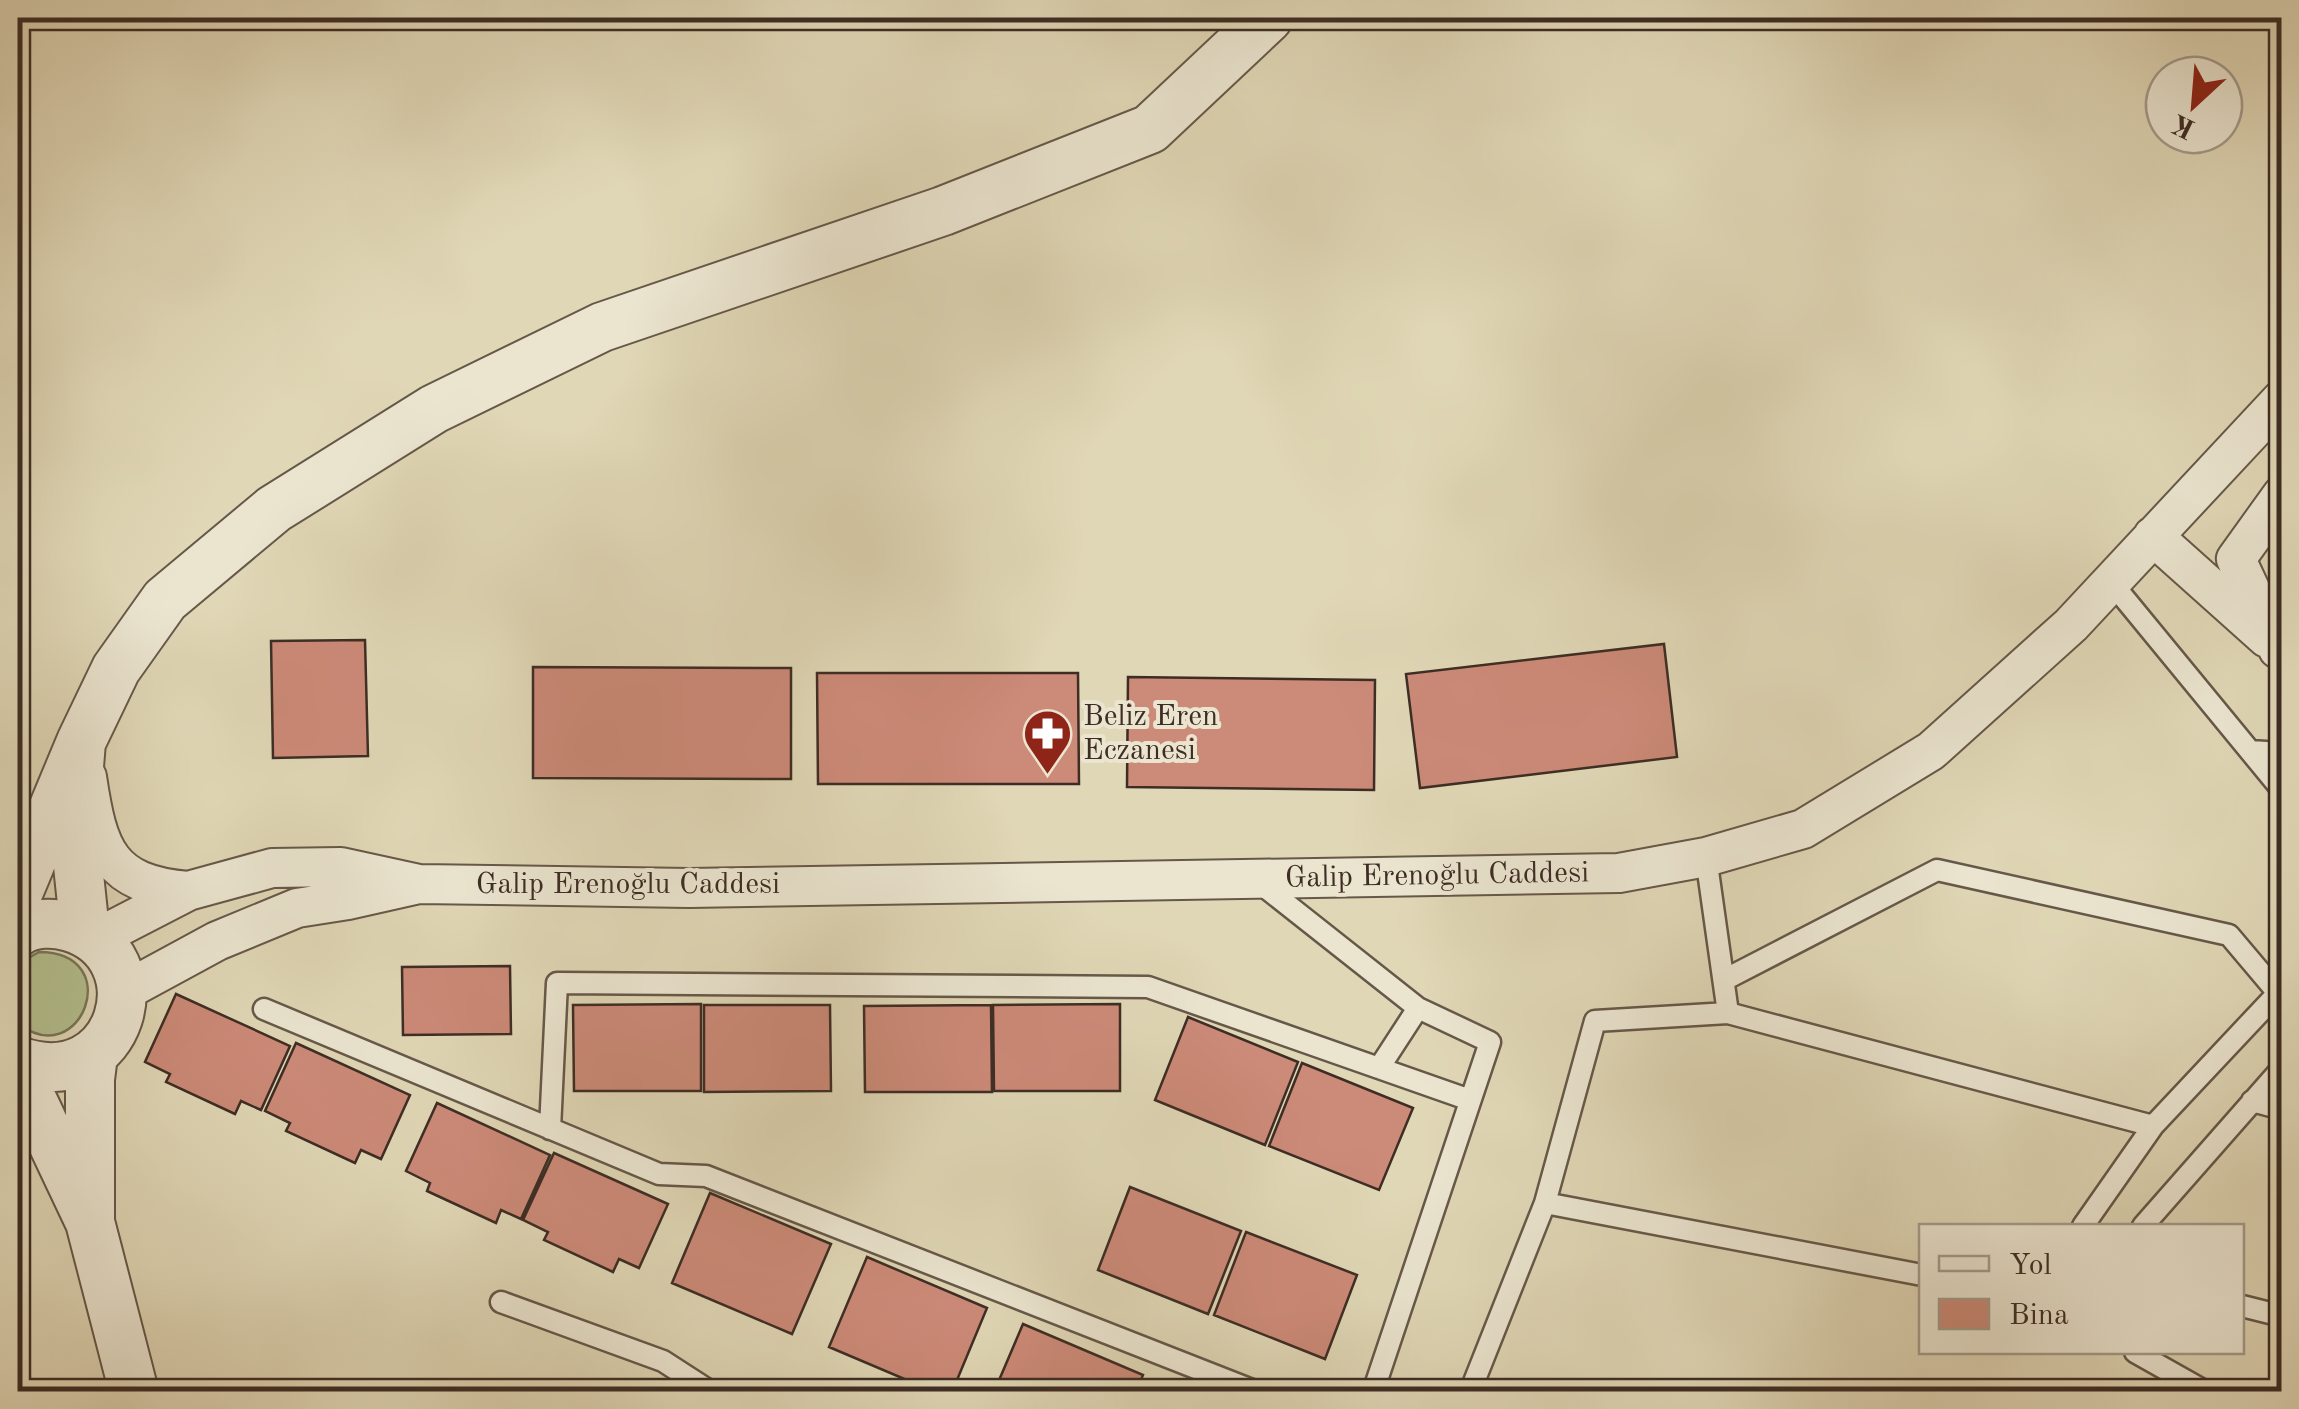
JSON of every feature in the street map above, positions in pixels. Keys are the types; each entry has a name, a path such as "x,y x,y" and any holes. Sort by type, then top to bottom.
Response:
{"street":[{"path":"18,893 116,669 166,600 274,509 434,409 602,327 943,212 1150,129 1268,18"},
{"name":"Galip Erenoğlu Caddesi","path":"420,884 689,888 1619,873 1706,856 1803,828 1931,750 2070,626 2282,399"},
{"path":"2280,649 2236,559 2282,495"},
{"path":"2154,536 2280,649"},
{"path":"82,742 91,807 105,849 126,875 155,888 188,891"},
{"path":"82,742 74,827 90,935"},
{"path":"90,935 188,891 272,868 341,867 420,884"},
{"path":"123,992 217,941 297,908 420,884"},
{"path":"18,932 26,927 56,923 90,935 115,962 123,992 116,1028 93,1055 68,1067 39,1068 18,1061"},
{"path":"90,1222 89,1097 93,1055"},
{"path":"18,1070 90,1222 134,1392"}],"lane":[{"path":"2111,582 2282,790"},
{"path":"2250,751 2282,753"},
{"path":"1706,856 1728,1013"},
{"path":"1724,980 1937,870 2228,935 2278,993 2153,1126 2085,1224"},
{"path":"1254,879 1418,1008 1490,1042 1373,1392"},
{"path":"550,1129 557,983 1148,987 1470,1100"},
{"path":"1379,1068 1418,1008"},
{"path":"264,1009 659,1174 706,1176 1257,1392"},
{"path":"1470,1392 1545,1203 1595,1022 1728,1013 2153,1126"},
{"path":"2145,1224 2282,1068"},
{"path":"2252,1101 2282,1109"},
{"path":"1545,1203 1919,1274"},
{"path":"501,1302 663,1361 711,1392"},
{"path":"2244,1306 2282,1316"},
{"path":"2138,1354 2206,1392"}],"green space":[{"path":"39,952 66,957 82,970 88,988 85,1007 76,1023 60,1033 41,1035 18,1023 18,964"}],"building":[{"path":"365,640 368,756 273,758 271,641"},
{"path":"1664,644 1677,757 1420,788 1406,674"},
{"path":"533,667 791,668 791,779 533,778"},
{"path":"817,673 1078,673 1079,784 818,784"},
{"path":"1128,677 1375,680 1374,790 1127,787"},
{"path":"510,966 511,1034 403,1035 402,967"},
{"path":"176,994 290,1046 261,1110 241,1101 235,1114 166,1082 170,1074 145,1062"},
{"path":"701,1004 701,1091 574,1091 573,1005"},
{"path":"1120,1004 1120,1091 994,1091 993,1005"},
{"path":"704,1005 830,1005 831,1091 704,1092"},
{"path":"991,1005 992,1092 865,1092 864,1006"},
{"path":"1188,1017 1298,1062 1265,1145 1155,1100"},
{"path":"296,1043 410,1095 381,1159 361,1150 355,1163 286,1131 290,1123 265,1111"},
{"path":"1302,1063 1413,1108 1379,1190 1269,1146"},
{"path":"437,1103 550,1155 521,1219 501,1210 496,1223 427,1191 430,1183 406,1171"},
{"path":"554,1153 668,1204 639,1268 619,1259 613,1272 544,1240 548,1232 523,1220"},
{"path":"1130,1187 1241,1231 1208,1314 1098,1270"},
{"path":"710,1193 831,1244 792,1334 672,1283"},
{"path":"1246,1232 1357,1275 1325,1359 1214,1315"},
{"path":"867,1257 987,1308 952,1392 935,1392 829,1347"},
{"path":"1023,1324 1143,1375 1136,1392 994,1392"}],"place":[{"name":"Beliz Eren Eczanesi","path":"1048,776"}]}
